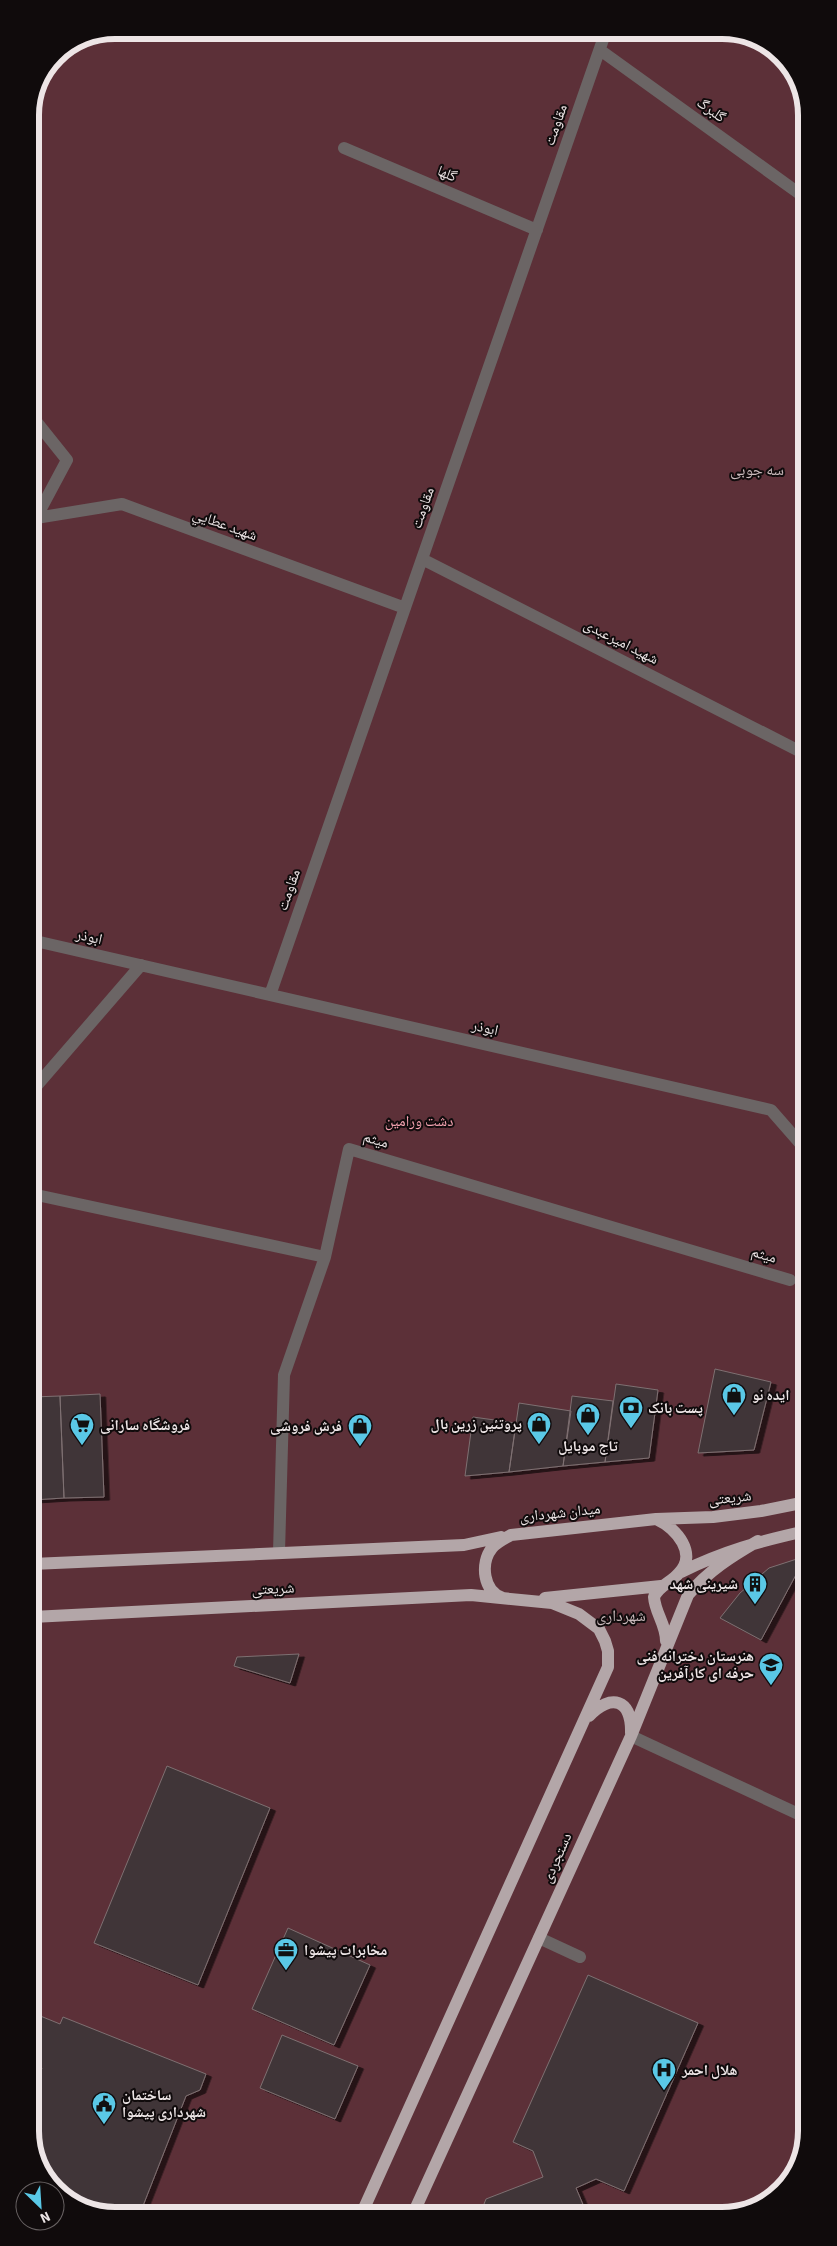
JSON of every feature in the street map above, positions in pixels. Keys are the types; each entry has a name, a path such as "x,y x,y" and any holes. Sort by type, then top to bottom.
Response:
{"main road":[{"name":"شریعتی","path":"656,1519 713,1517 761,1511 798,1504"},
{"path":"656,1519 667,1524 681,1537 686,1556 672,1579 654,1597 656,1608 661,1616 666,1632 664,1653"},
{"name":"میدان شهرداری","path":"656,1519 511,1535 492,1548 487,1556 485,1575 488,1584 498,1596 516,1601 672,1579"},
{"path":"672,1579 716,1555 758,1541 798,1533"},
{"path":"39,1564 464,1545 511,1535"},
{"name":"دستجردی","path":"416,2207 631,1736 680,1610 693,1589 730,1557 758,1541"},
{"name":"شریعتی","path":"39,1617 471,1595 516,1601"},
{"path":"365,2207 608,1667 608,1651 599,1629 590,1620 552,1603 516,1601"},
{"path":"584,1722 596,1708 613,1701 624,1705 629,1714 631,1736"}],"street":[{"name":"مقاومت","path":"270,995 603,39"},
{"name":"گلبرگ","path":"600,50 798,193"},
{"name":"گلها","path":"344,148 537,230"},
{"path":"39,425 67,460 39,511"},
{"name":"شهيد عطايي","path":"39,519 122,504 405,608"},
{"name":"شهید امیرعبدی","path":"422,559 798,750"},
{"name":"ابوذر","path":"39,942 771,1110 798,1141"},
{"path":"39,1083 140,965"},
{"name":"میثم","path":"279,1552 284,1375 325,1257 350,1149 790,1280"},
{"path":"39,1196 325,1257"},
{"path":"631,1736 798,1814"},
{"path":"539,1938 580,1957"}],"green space":[{"name":"دشت ورامین","path":"115,39 727,39 751,45 772,58 783,68 796,95 798,105 798,2141 794,2156 783,2178 764,2194 742,2205 732,2207 110,2207 95,2205 77,2197 65,2188 65,2181 57,2181 54,2178 41,2151 39,2141 39,110 41,95 54,68 73,52 100,40"}],"building":[{"name":"ایده نو","path":"715,1369 771,1382 754,1450 698,1453"},
{"name":"پست بانک","path":"616,1384 658,1390 649,1458 605,1462"},
{"name":"فروشگاه سارانی","path":"100,1394 104,1497 64,1498 60,1396"},
{"path":"60,1396 64,1498 39,1500 39,1397"},
{"name":"تاج موبایل","path":"572,1396 613,1401 605,1462 563,1466"},
{"name":"پروتئین زرین بال","path":"519,1403 571,1411 563,1466 509,1472"},
{"path":"473,1417 516,1423 509,1472 465,1476"},
{"name":"شیرینی شهد","path":"798,1559 798,1571 761,1640 720,1618 740,1593 769,1568"},
{"path":"299,1654 290,1683 234,1666 237,1657"},
{"path":"167,1766 270,1808 198,1985 94,1943"},
{"path":"288,1928 370,1965 334,2045 252,2009"},
{"path":"588,1975 698,2023 624,2191 596,2179 576,2188 584,2207 483,2207 486,2199 543,2177 533,2151 513,2142"},
{"name":"ساختمان شهرداری پیشوا","path":"39,2015 60,2024 63,2017 206,2074 200,2090 186,2096 143,2207 95,2205 77,2197 65,2188 65,2181 57,2181 54,2178 41,2151 39,2141 39,2075 42,2068 39,2067"},
{"path":"282,2035 358,2066 335,2119 260,2088"}],"place":[{"name":"ایده نو","path":"734,1416"},
{"name":"پست بانک","path":"631,1429"},
{"name":"تاج موبایل","path":"588,1436"},
{"name":"پروتئین زرین بال","path":"539,1445"},
{"name":"فروشگاه سارانی","path":"82,1446"},
{"name":"فرش فروشی","path":"360,1447"},
{"name":"شیرینی شهد","path":"755,1605"},
{"name":"هنرستان دخترانه فنی حرفه ای کارآفرین","path":"771,1686"},
{"name":"مخابرات پیشوا","path":"286,1971"},
{"name":"هلال احمر","path":"664,2091"},
{"name":"ساختمان شهرداری پیشوا","path":"104,2125"}],"district":[{"name":"سه جوبی","path":"757,470"},
{"name":"شهرداری","path":"621,1616"}]}
